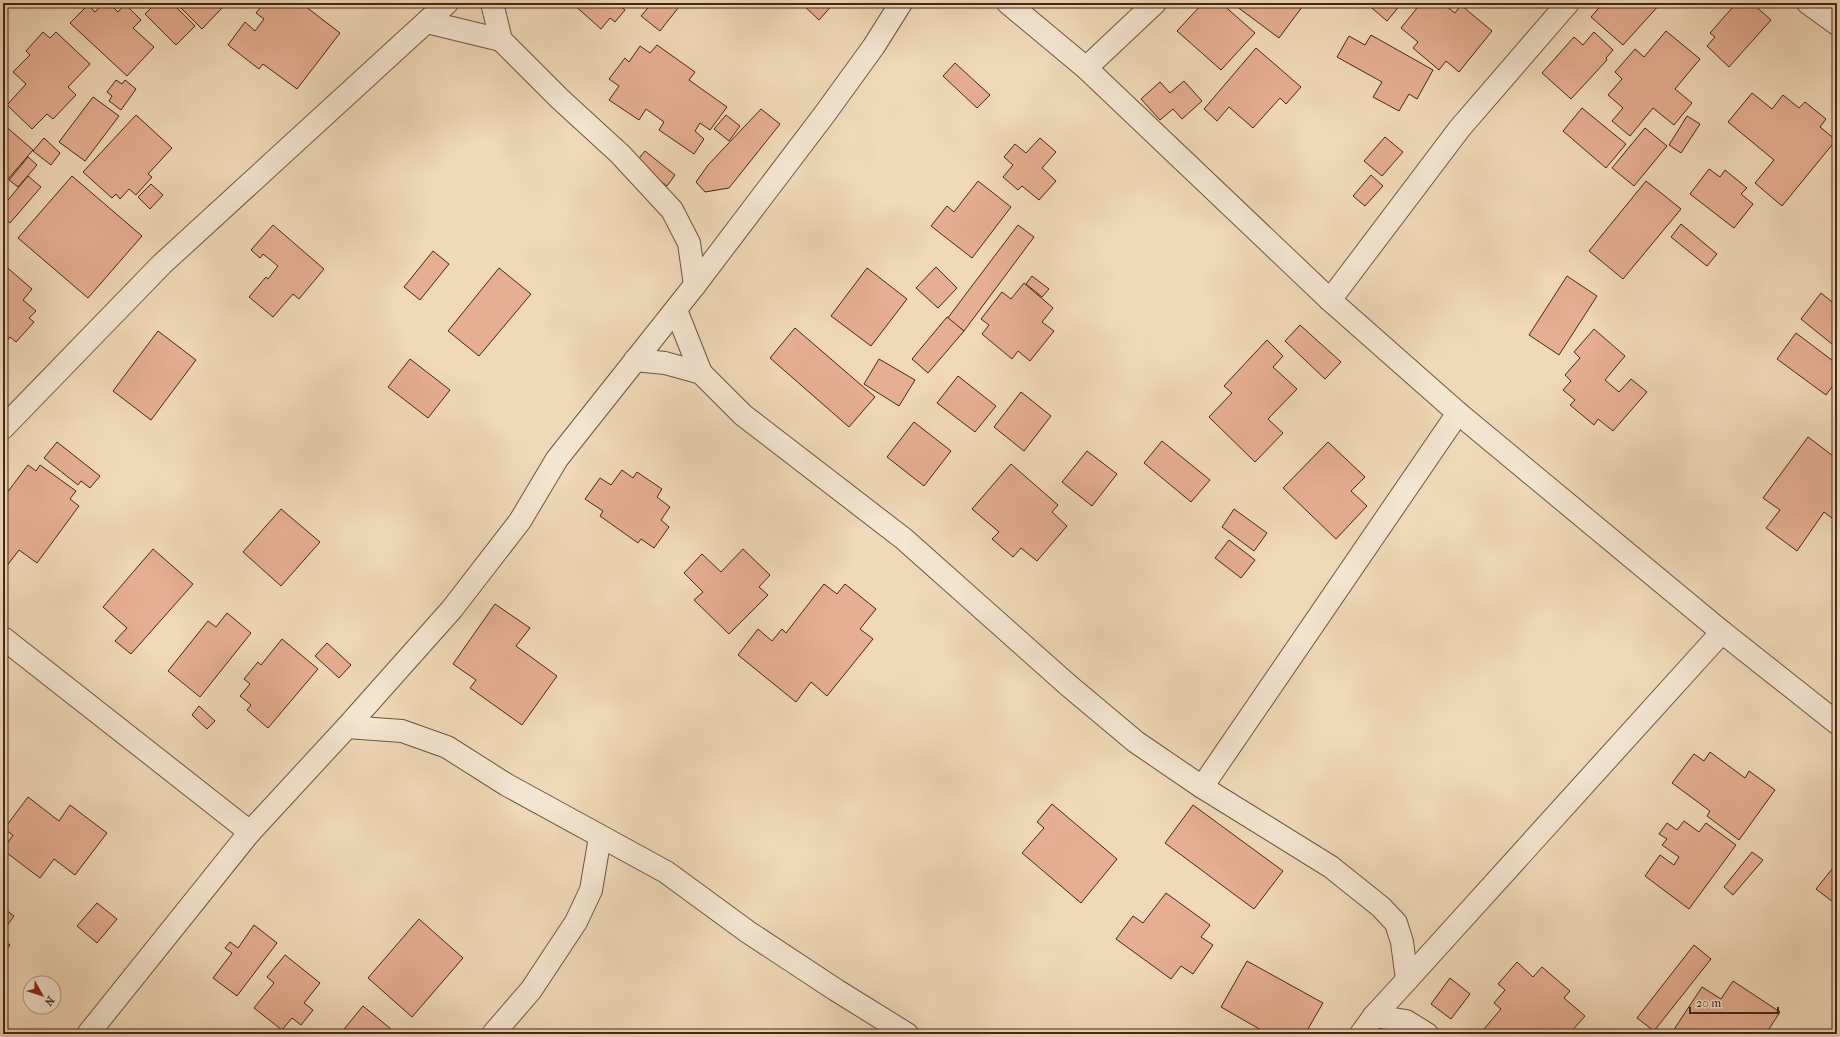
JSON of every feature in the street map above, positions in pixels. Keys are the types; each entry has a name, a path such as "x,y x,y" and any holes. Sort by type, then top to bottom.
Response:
{"street":[{"path":"3,428 162,264 447,3"},
{"path":"492,3 502,40 560,99 620,154 672,210 689,243 695,285"},
{"path":"1008,3 1086,68 1330,300 1458,413 1722,632 1837,723"},
{"path":"1086,68 1155,3"},
{"path":"1330,300 1460,128 1568,3"},
{"path":"1808,3 1837,24"},
{"path":"88,1034 250,832 347,727 452,609 520,521 557,459 676,310 824,115 874,46 902,4"},
{"path":"427,22 502,40"},
{"path":"676,310 701,373 743,415 904,538 1068,684 1136,742 1202,787 1331,867 1380,907 1396,923 1402,942 1407,980"},
{"path":"635,360 665,363 701,373"},
{"path":"1202,787 1458,413"},
{"path":"1361,1034 1374,1016 1722,632"},
{"path":"3,638 250,832"},
{"path":"347,727 402,731 447,747 507,785 666,872 748,932 836,990 907,1034"},
{"path":"493,1034 531,990 576,922 591,890 600,837"},
{"path":"1374,1016 1406,1021 1427,1034"}],"building":[{"path":"103,3 109,3 118,12 125,4 141,20 133,28 154,47 127,76 70,23 88,5 95,12"},
{"path":"156,3 172,3 195,26 176,45 145,14"},
{"path":"176,3 217,3 222,8 202,29"},
{"path":"264,3 301,3 340,33 297,89 263,64 259,69 228,45 245,22 255,31 264,19 256,13"},
{"path":"572,3 624,3 621,7 625,10 615,22 610,18 601,29"},
{"path":"652,3 682,3 660,31 641,16"},
{"path":"801,3 834,3 819,20"},
{"path":"1203,3 1221,3 1255,33 1221,70 1177,31"},
{"path":"1232,3 1305,3 1279,38"},
{"path":"1366,3 1402,3 1387,21"},
{"path":"1421,3 1442,3 1455,13 1461,5 1492,31 1459,72 1446,61 1439,70 1413,48 1418,42 1401,28"},
{"path":"1603,3 1661,3 1623,45 1591,17"},
{"path":"1726,3 1752,3 1771,20 1729,67 1707,46 1715,37 1710,33 1732,8"},
{"path":"1666,31 1700,59 1675,89 1692,103 1674,125 1653,108 1630,136 1612,121 1623,108 1608,95 1622,79 1615,72 1635,49 1644,57"},
{"path":"43,32 50,38 56,32 90,64 68,87 76,95 53,119 47,114 32,129 7,105 26,84 13,72 30,55 26,51"},
{"path":"1594,32 1613,50 1606,58 1607,60 1571,99 1542,73 1574,37 1583,45"},
{"path":"1371,35 1433,70 1417,99 1409,94 1399,111 1373,97 1382,82 1337,57 1349,36 1365,45"},
{"path":"657,45 695,72 689,80 727,107 710,130 700,123 695,131 704,139 694,154 659,130 664,122 646,109 639,120 609,100 619,86 609,79 625,58 629,62 640,46 650,53"},
{"path":"1256,48 1301,87 1286,104 1280,98 1253,128 1229,107 1217,121 1204,109"},
{"path":"955,63 990,95 977,108 943,76"},
{"path":"116,80 122,84 125,80 136,89 121,110 109,101 112,96 107,92"},
{"path":"1184,81 1202,101 1182,119 1173,109 1160,120 1141,99 1160,82 1170,93"},
{"path":"1752,93 1772,109 1783,95 1799,108 1805,102 1826,119 1820,127 1836,140 1782,206 1755,183 1774,160 1728,122"},
{"path":"93,97 119,116 85,161 59,142"},
{"path":"1582,108 1626,144 1606,168 1563,131"},
{"path":"761,109 780,124 729,188 705,192 696,182 708,165"},
{"path":"136,115 172,148 148,174 152,177 136,195 129,189 120,199 116,194 112,198 83,172"},
{"path":"726,115 740,126 729,141 714,129"},
{"path":"1687,116 1700,124 1681,153 1669,145"},
{"path":"3,124 33,150 3,185"},
{"path":"1645,128 1667,146 1634,186 1612,168"},
{"path":"1385,137 1403,152 1382,176 1364,161"},
{"path":"44,138 60,153 51,165 33,151"},
{"path":"1040,138 1056,152 1042,168 1056,181 1039,200 1022,186 1018,190 1003,177 1013,165 1004,157 1015,144 1026,153"},
{"path":"645,151 675,175 667,186 636,162"},
{"path":"28,157 37,165 18,187 9,180"},
{"path":"1709,169 1720,177 1725,170 1747,188 1741,194 1753,204 1734,228 1690,194"},
{"path":"1371,175 1383,186 1365,206 1353,196"},
{"path":"28,176 41,187 10,223 3,217 3,206"},
{"path":"72,176 142,236 88,298 18,238"},
{"path":"978,181 1011,207 972,258 931,226 947,206 954,212"},
{"path":"1646,181 1681,209 1623,279 1589,251"},
{"path":"151,184 163,195 150,209 138,197"},
{"path":"1681,224 1717,254 1707,266 1671,237"},
{"path":"273,225 324,269 299,299 293,294 273,317 249,297 266,277 268,279 278,266 263,254 260,258 251,250"},
{"path":"1018,225 1034,237 964,331 947,319"},
{"path":"433,251 449,264 420,300 404,287"},
{"path":"3,264 32,289 23,300 36,311 29,318 34,322 16,342 10,337 3,346"},
{"path":"936,267 957,288 938,308 916,288"},
{"path":"499,268 531,294 479,356 448,331"},
{"path":"867,268 907,299 871,346 831,316"},
{"path":"1032,276 1049,289 1042,297 1026,284"},
{"path":"1567,276 1597,296 1559,355 1529,335"},
{"path":"1024,283 1053,308 1042,322 1054,331 1030,361 1018,351 1012,359 982,334 989,325 981,319 1002,292 1011,299"},
{"path":"1821,293 1837,306 1837,339 1832,344 1801,319"},
{"path":"947,317 964,331 928,373 912,359"},
{"path":"1300,325 1341,362 1325,379 1285,341"},
{"path":"795,328 875,397 849,427 770,358"},
{"path":"1594,329 1625,356 1605,380 1619,392 1631,379 1647,392 1613,431 1598,419 1594,425 1570,405 1575,400 1563,390 1571,381 1565,375 1580,358 1574,352"},
{"path":"158,331 196,360 151,420 113,391"},
{"path":"1796,333 1837,364 1837,380 1826,395 1777,359"},
{"path":"1267,340 1283,356 1273,367 1297,389 1268,419 1283,433 1255,462 1209,417 1232,393 1224,386"},
{"path":"410,359 450,390 428,418 388,387"},
{"path":"879,359 915,380 899,406 864,384"},
{"path":"958,376 996,406 975,432 937,403"},
{"path":"1021,392 1051,416 1024,451 994,427"},
{"path":"914,422 951,451 924,486 887,457"},
{"path":"1808,437 1837,459 1837,522 1824,512 1797,551 1766,528 1780,510 1763,498"},
{"path":"1162,441 1210,480 1191,502 1144,463"},
{"path":"57,442 100,476 90,488 81,481 78,485 44,458"},
{"path":"1328,442 1365,477 1351,491 1367,506 1336,539 1283,488"},
{"path":"1087,451 1117,474 1092,506 1062,482"},
{"path":"1011,464 1058,505 1052,512 1067,526 1037,561 1021,548 1013,557 992,539 999,532 972,509"},
{"path":"28,465 36,471 40,465 76,491 70,499 79,506 37,563 19,550 6,567 3,565 3,498"},
{"path":"622,470 633,478 637,472 662,489 657,497 670,507 661,520 669,527 654,548 641,539 638,543 600,516 603,511 585,499 600,478 611,485"},
{"path":"281,509 320,542 281,586 243,552"},
{"path":"1234,509 1267,533 1254,551 1222,527"},
{"path":"1229,540 1255,560 1241,578 1215,558"},
{"path":"153,549 193,584 131,654 115,641 127,628 103,607"},
{"path":"743,549 770,575 759,587 768,595 729,634 694,600 703,592 684,573 702,554 721,572"},
{"path":"824,584 837,594 845,584 876,609 860,629 873,639 827,696 811,682 796,702 738,655 758,629 772,641 782,629 786,633"},
{"path":"495,604 530,628 516,646 557,676 522,725 470,688 476,680 453,664"},
{"path":"227,613 251,633 200,697 168,671 208,621 216,627"},
{"path":"282,639 318,669 268,728 247,710 251,705 240,696 250,684 244,679 258,662 261,665"},
{"path":"327,643 351,665 339,678 315,656"},
{"path":"199,706 215,721 207,729 192,715"},
{"path":"1710,752 1745,778 1749,771 1775,790 1739,840 1707,816 1710,811 1672,783 1694,754 1704,761"},
{"path":"28,797 59,821 70,805 107,833 75,875 54,859 40,878 3,850 13,835 4,829"},
{"path":"1052,804 1117,859 1081,903 1022,853 1044,828 1037,822"},
{"path":"1193,805 1283,871 1254,909 1165,843"},
{"path":"1684,821 1699,832 1706,823 1736,845 1689,909 1645,876 1660,855 1674,865 1679,857 1662,845 1667,839 1659,834 1667,823 1677,830"},
{"path":"1752,852 1763,860 1733,895 1724,887"},
{"path":"1837,863 1837,905 1816,889"},
{"path":"1166,893 1210,925 1201,937 1213,945 1193,974 1181,966 1171,979 1116,939 1133,916 1143,923"},
{"path":"97,903 117,919 97,943 77,926"},
{"path":"3,908 14,916 3,931"},
{"path":"419,919 463,958 412,1017 368,978"},
{"path":"254,925 277,943 237,996 213,978 232,953 225,948 230,942 238,948"},
{"path":"3,940 10,945 3,954"},
{"path":"1694,945 1711,959 1654,1031 1637,1018"},
{"path":"285,955 320,983 304,1003 313,1010 301,1025 292,1018 282,1030 254,1008 274,983 267,977"},
{"path":"1247,961 1323,1003 1305,1034 1268,1034 1221,1007"},
{"path":"1517,962 1533,977 1542,967 1570,991 1564,998 1585,1016 1569,1034 1491,1034 1484,1029 1501,1009 1494,1003 1505,990 1498,984"},
{"path":"1450,978 1470,994 1451,1019 1431,1004"},
{"path":"1733,981 1780,1012 1769,1029 1775,1033 1774,1034 1671,1034 1702,987 1721,999"},
{"path":"363,1006 397,1034 340,1034"}]}
